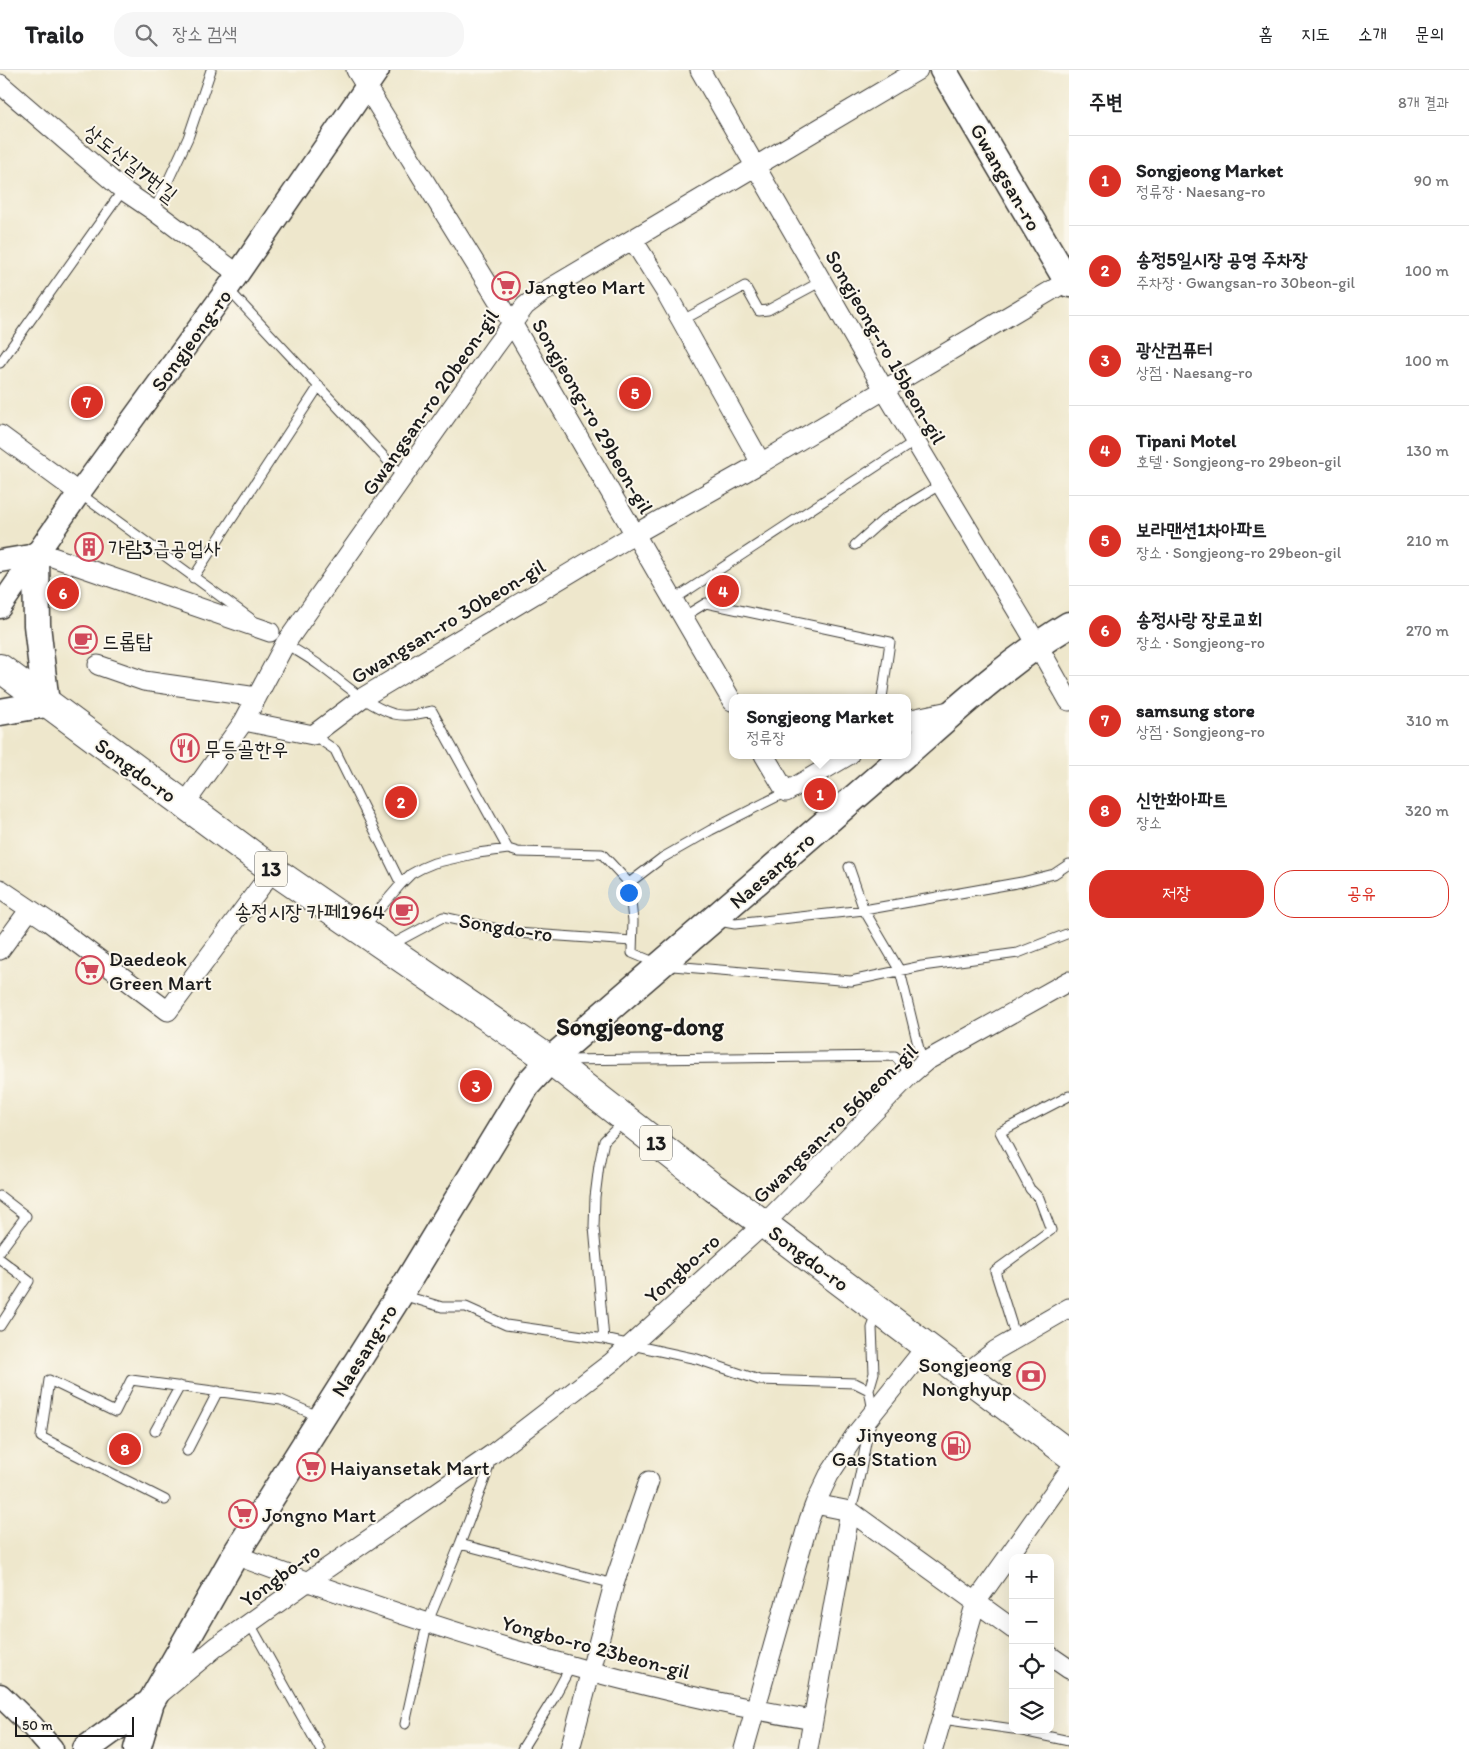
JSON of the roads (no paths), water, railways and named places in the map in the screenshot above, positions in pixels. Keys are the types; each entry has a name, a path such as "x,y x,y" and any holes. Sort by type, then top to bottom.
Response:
{"main road":[{"name":"Gwangsan-ro","path":"943,70 1068,282"},
{"path":"0,712 46,704 37,625 37,553"},
{"path":"911,749 1037,644 1069,625"},
{"name":"Songdo-ro","path":"0,668 46,704 273,870 550,1060 714,1188 1069,1454"},
{"name":"Naesang-ro","path":"86,1749 151,1702 235,1555 400,1294 527,1085 550,1060 899,759"},
{"path":"137,1749 151,1702"}],"street":[{"name":"Songjeong-ro 15beon-gil","path":"700,70 885,391 1069,700"},
{"name":"Gwangsan-ro 20beon-gil","path":"184,805 244,721 286,644 525,306 542,292 918,70"},
{"name":"Songjeong-ro","path":"0,607 79,493 233,281 367,76"},
{"name":"Songjeong-ro 29beon-gil","path":"367,76 729,696"},
{"name":"상도산길7번길","path":"0,84 123,190 154,211 233,281"},
{"path":"633,240 665,291 761,464"},
{"name":"Gwangsan-ro 30beon-gil","path":"313,735 362,698 635,534 761,464 1068,282"},
{"path":"0,436 79,493"},
{"path":"0,560 37,553 270,632"},
{"path":"98,665 144,680 257,697"},
{"path":"911,720 956,710"},
{"path":"244,721 313,735"},
{"path":"766,759 786,792 842,759"},
{"path":"0,890 49,922 168,1011 273,870"},
{"path":"0,950 30,910"},
{"name":"Gwangsan-ro 56beon-gil","path":"764,1224 926,1061 1069,981"},
{"name":"Yongbo-ro","path":"151,1702 216,1647 491,1455 612,1362 764,1224"},
{"path":"964,1375 996,1350 1069,1308"},
{"path":"744,1749 809,1520 828,1475 873,1413 926,1347"},
{"path":"933,1749 976,1602 1069,1470"},
{"path":"570,1749 614,1584 649,1480"},
{"path":"816,1504 850,1511 1009,1626"},
{"path":"808,1749 850,1511"},
{"name":"Yongbo-ro 23beon-gil","path":"235,1555 427,1624 571,1666 754,1710 813,1720"},
{"path":"1054,1659 1069,1670"},
{"path":"0,1694 52,1749"}],"lane":[{"path":"154,211 188,138 211,70"},
{"path":"0,363 123,190"},
{"path":"233,281 319,386 403,477"},
{"path":"681,321 745,286 759,311 768,310 822,282"},
{"path":"193,578 319,386"},
{"path":"673,600 915,441"},
{"path":"855,545 884,519 941,484"},
{"path":"79,493 193,578 286,644 320,665 362,698 395,714 412,716 432,711 508,849"},
{"path":"683,617 706,603 890,642 883,694"},
{"path":"313,735 335,750 401,884"},
{"path":"629,883 662,858 711,830 786,792"},
{"path":"362,930 401,884 412,874 434,863 508,849 518,852 602,854 629,883 633,921 632,953 661,965 851,981 922,966 1018,953 1069,933"},
{"path":"713,920 734,924 864,910 1022,882 1054,874 1069,864"},
{"path":"849,867 864,910 900,971 920,1052 926,1061"},
{"name":"Songdo-ro","path":"387,947 443,917 517,933 632,941"},
{"path":"550,1060 895,1056 911,1074"},
{"path":"1016,1338 995,1271 1051,1230 1039,1198 1030,1189 1000,1132 1069,1096"},
{"path":"604,1339 594,1227 595,1197 604,1141 625,1119"},
{"path":"0,1196 26,1216 0,1251"},
{"path":"0,1259 29,1281 0,1326"},
{"path":"400,1294 442,1307 466,1307 506,1325 604,1339 696,1359 759,1380 855,1383 869,1390"},
{"path":"850,1511 855,1500 864,1444 873,1413 869,1390 874,1373 872,1328 878,1311"},
{"path":"165,1500 41,1436 49,1380 115,1412 131,1380 281,1400 322,1418"},
{"path":"155,1431 180,1386"},
{"path":"187,1451 218,1392"},
{"path":"405,1724 427,1624 486,1476 491,1455"},
{"path":"460,1544 614,1584"},
{"path":"250,1624 320,1749"},
{"path":"522,1749 571,1666"},
{"path":"942,1719 1009,1729"},
{"path":"1037,1734 1069,1741"}],"place":[{"name":"Jangteo Mart","path":"506,286"},
{"name":"보라맨션1차아파트","path":"635,393"},
{"name":"samsung store","path":"87,402"},
{"name":"가람3급공업사","path":"89,547"},
{"name":"Tipani Motel","path":"723,591"},
{"name":"송정사랑 장로교회","path":"63,593"},
{"name":"드롭탑","path":"83,640"},
{"name":"무등골한우","path":"185,748"},
{"name":"Songjeong Market","path":"820,794"},
{"name":"송정5일시장 공영 주차장","path":"401,802"},
{"name":"송정시장 카페1964","path":"404,911"},
{"name":"Daedeok Green Mart","path":"90,970"},
{"name":"광산컴퓨터","path":"476,1086"},
{"name":"Songjeong Nonghyup","path":"1031,1376"},
{"name":"Jinyeong Gas Station","path":"956,1446"},
{"name":"신한화아파트","path":"125,1449"},
{"name":"Haiyansetak Mart","path":"311,1467"},
{"name":"Jongno Mart","path":"243,1514"}],"district":[{"name":"Songjeong-dong","path":"640,1026"}]}
